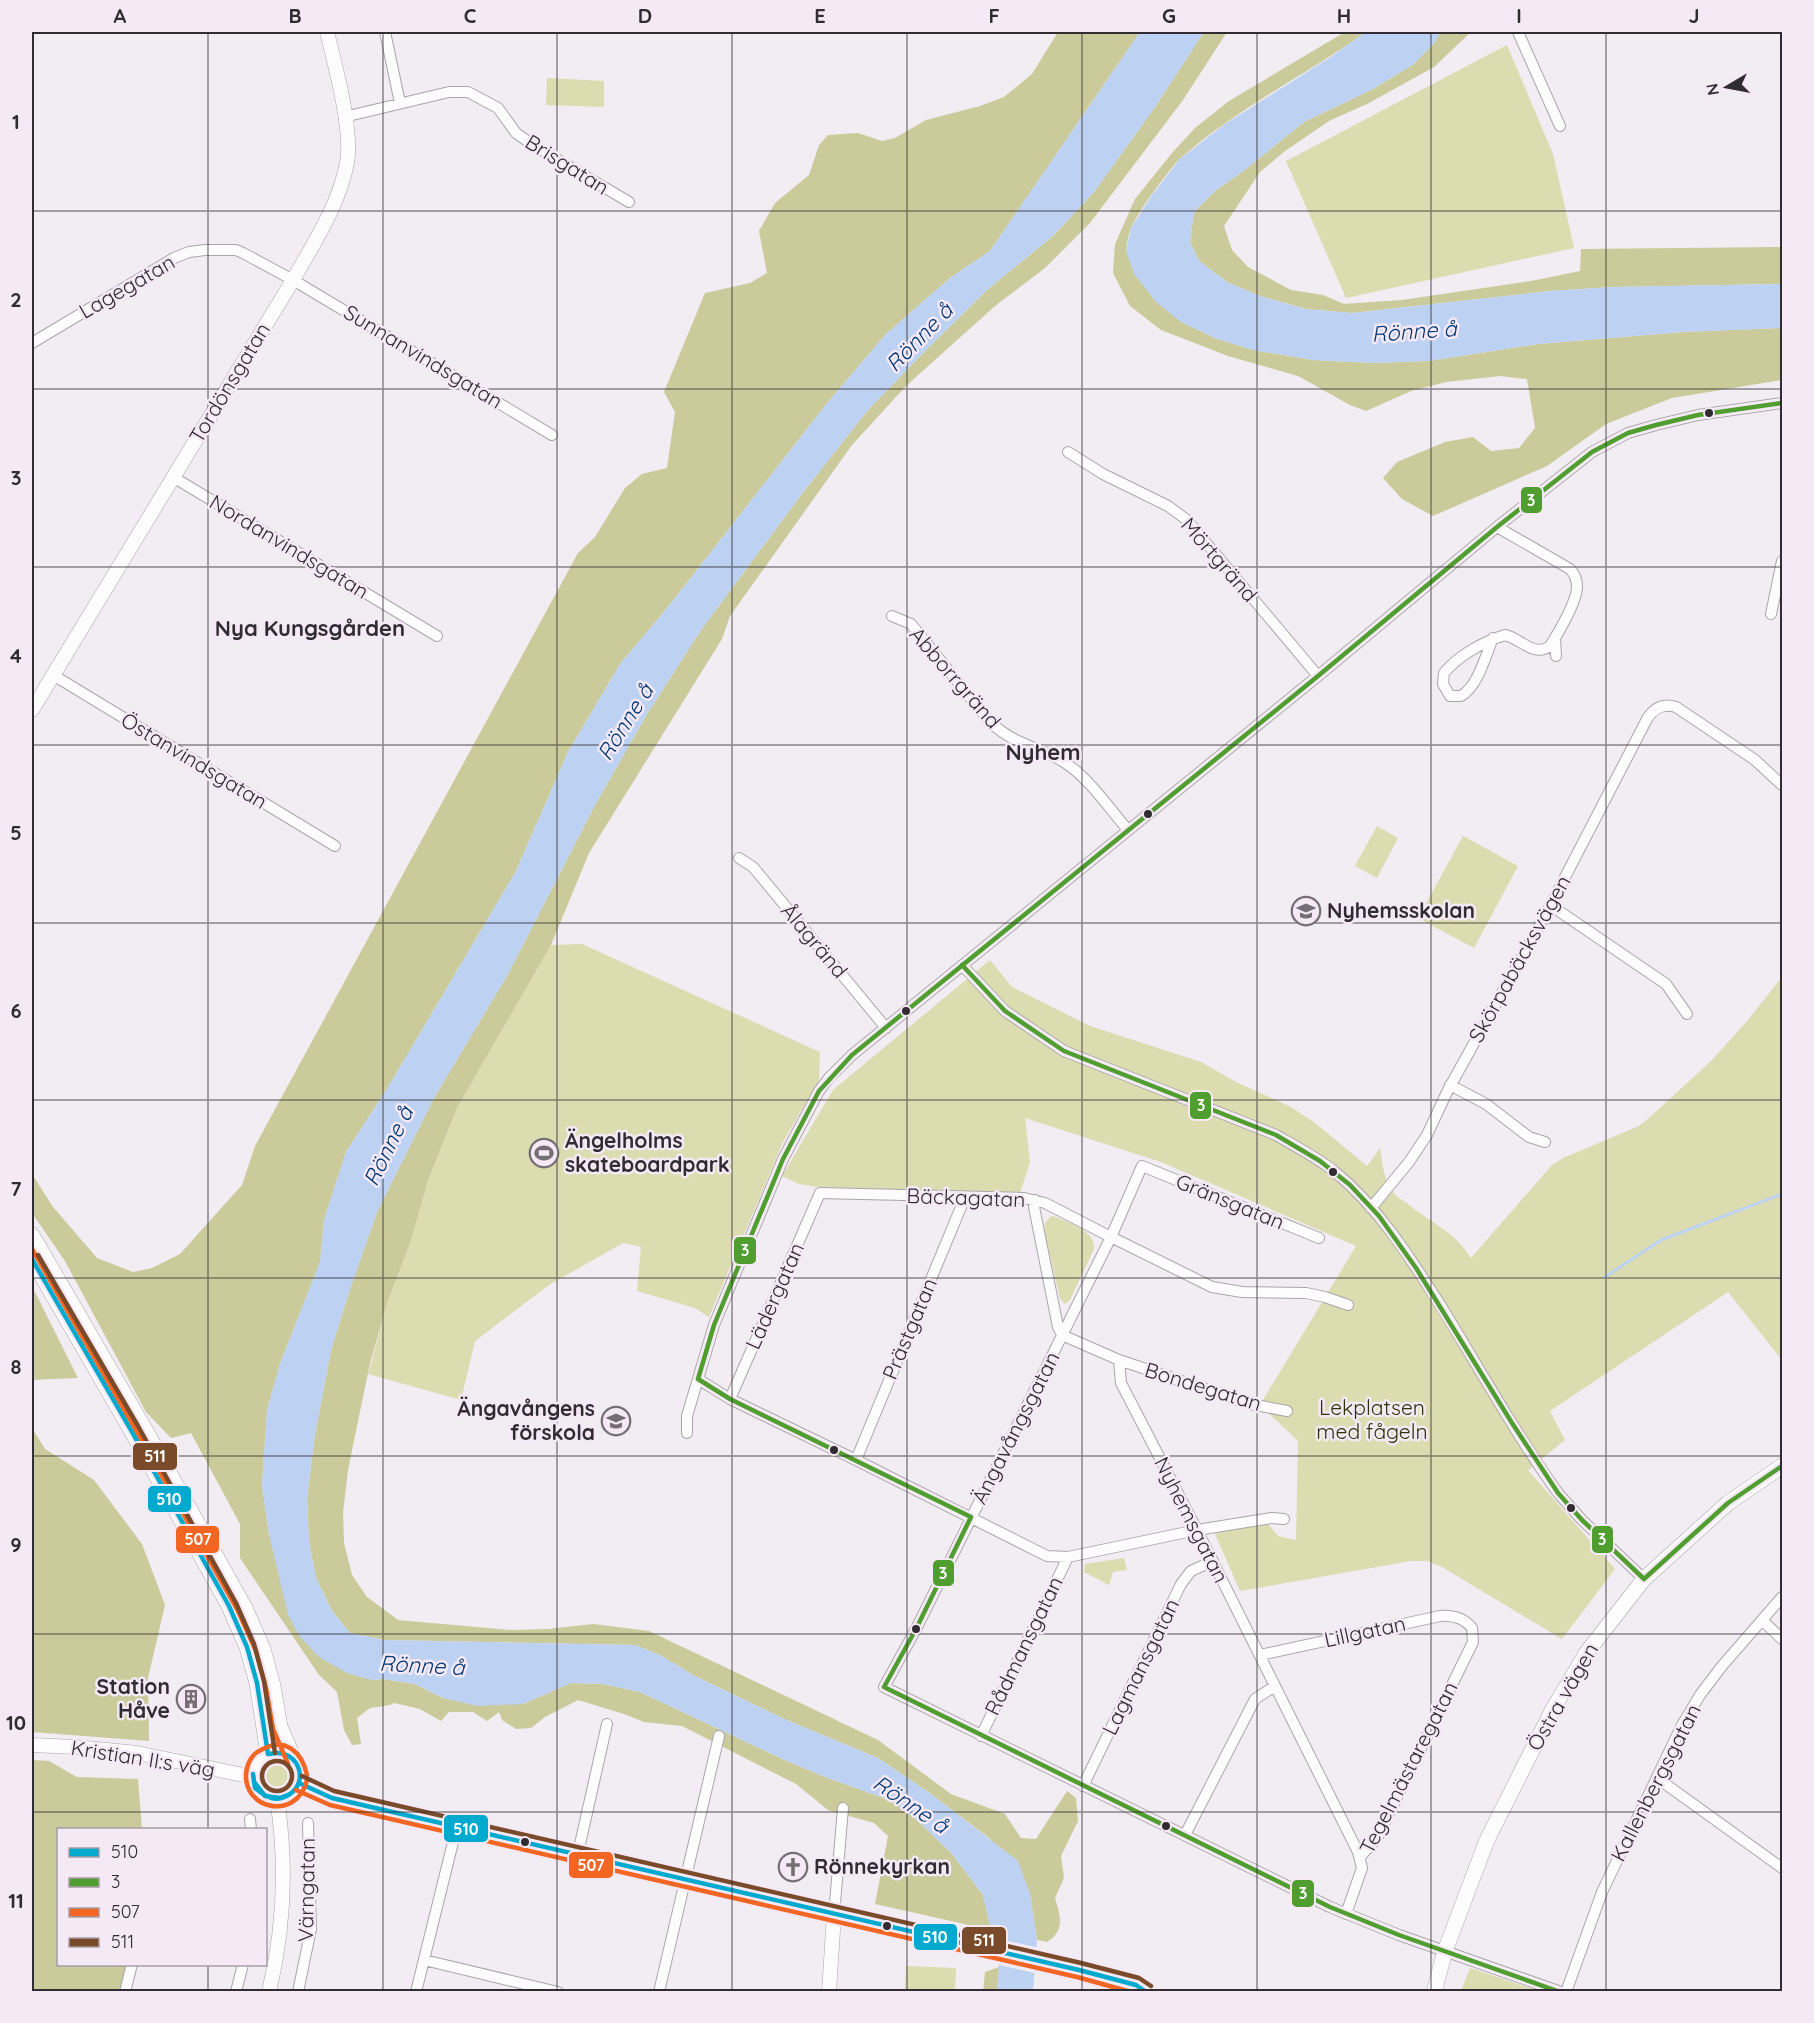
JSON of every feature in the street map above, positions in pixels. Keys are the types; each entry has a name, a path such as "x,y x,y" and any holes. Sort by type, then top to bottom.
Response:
{"main road":[{"path":"32,1235 245,1608 263,1649 273,1686 280,1727 300,1771 299,1783 293,1793 277,1799 261,1793 253,1777 259,1761 268,1754 286,1754 295,1761"},
{"path":"32,1259 229,1606 247,1647 257,1683 268,1754"},
{"name":"Östra vägen","path":"1434,1992 1445,1951 1487,1840 1553,1710 1587,1652 1644,1579 1728,1503 1782,1467"},
{"path":"299,1783 333,1798 1079,1970 1137,1984 1147,1992"}],"street":[{"name":"Tordönsgatan","path":"32,710 293,280 331,212 342,183 348,153 344,117 327,32"},
{"path":"385,32 400,103"},
{"path":"1518,32 1560,126"},
{"name":"Brisgatan","path":"344,117 454,91 464,91 498,108 516,133 533,146 629,202"},
{"name":"Lagegatan","path":"32,343 160,266 189,252 236,250 293,280"},
{"name":"Sunnanvindsgatan","path":"293,280 552,435"},
{"path":"687,1433 687,1416 714,1325 783,1159 810,1106 829,1078 852,1056 1586,456 1622,436 1648,427 1698,415 1782,403"},
{"name":"Mörtgränd","path":"1068,452 1103,474 1168,506 1187,520 1318,676"},
{"name":"Nordanvindsgatan","path":"173,477 437,636"},
{"path":"1493,639 1468,690 1461,696 1450,696 1443,684 1445,672 1478,646 1493,639 1507,635 1539,650 1547,648 1555,637 1576,592 1575,574 1570,569 1497,527"},
{"path":"1771,614 1782,561"},
{"name":"Abborrgränd","path":"892,616 911,624 990,722 1010,739 1054,756 1072,768 1128,830"},
{"path":"1555,637 1556,656"},
{"name":"Östanvindsgatan","path":"53,675 335,846"},
{"name":"Skörpabäcksvägen","path":"1371,1208 1422,1144 1450,1085 1550,905 1647,719 1653,712 1661,706 1676,707 1755,760 1782,785"},
{"name":"Ålagränd","path":"739,858 753,867 886,1028"},
{"path":"1550,905 1666,984 1687,1014"},
{"path":"962,965 1005,1011 1035,1033 1064,1050 1276,1136 1304,1150 1334,1171 1371,1208 1405,1251 1558,1493 1582,1520 1644,1579"},
{"path":"1450,1085 1486,1104 1529,1137 1545,1142"},
{"name":"Ängavångsgatan","path":"981,1736 885,1687 1062,1335 1142,1166"},
{"name":"Gränsgatan","path":"1142,1166 1319,1238"},
{"name":"Bäckagatan","path":"820,1193 1035,1200 1212,1287 1242,1292 1306,1293 1348,1305"},
{"name":"Lädergatan","path":"730,1399 820,1193"},
{"name":"Prästgatan","path":"856,1460 961,1207 961,1197"},
{"path":"1035,1200 1034,1207 1058,1327 1062,1335 1119,1360"},
{"name":"Bondegatan","path":"1119,1360 1250,1404 1287,1411"},
{"name":"Nyhemsgatan","path":"1119,1360 1121,1383 1260,1654 1360,1857"},
{"path":"698,1379 730,1399 1047,1556 1068,1557 1197,1530 1272,1518 1284,1519"},
{"name":"Rådmansgatan","path":"981,1736 1068,1557"},
{"name":"Lagmansgatan","path":"1083,1786 1181,1584 1191,1571 1213,1561"},
{"name":"Kallenbergsgatan","path":"1566,1992 1602,1892 1682,1725 1700,1695 1782,1597"},
{"name":"Lillgatan","path":"1260,1654 1440,1616 1452,1616 1469,1624"},
{"path":"1762,1620 1782,1639"},
{"name":"Tegelmästaregatan","path":"1346,1914 1361,1874 1360,1857 1377,1839 1473,1642 1474,1633 1469,1624"},
{"path":"1185,1835 1255,1699 1275,1686"},
{"path":"578,1853 607,1724"},
{"path":"659,1992 719,1736"},
{"path":"981,1736 1346,1914 1561,1992"},
{"name":"Kristian II:s väg","path":"32,1745 137,1754 253,1777"},
{"path":"1657,1778 1782,1868"},
{"path":"269,1992 280,1934 283,1882 277,1799"},
{"path":"829,1992 843,1808"},
{"name":"Värngatan","path":"298,1992 311,1929 308,1823"},
{"path":"416,1992 457,1826"},
{"path":"424,1960 558,1992"},
{"path":"125,1992 132,1966"},
{"path":"236,1992 243,1966"}],"green space":[{"path":"1058,32 1140,32 990,251 950,278 886,334 828,402 668,607 620,664 568,752 516,871 390,1084 346,1152 324,1220 320,1262 280,1364 267,1410 262,1486 269,1534 277,1560 371,1680 382,1679 415,1684 443,1698 523,1704 570,1683 603,1684 640,1692 789,1762 892,1801 918,1821 952,1854 983,1895 991,1930 875,1904 888,1836 874,1823 828,1810 796,1784 682,1726 644,1722 578,1700 545,1717 531,1728 516,1729 502,1720 499,1712 487,1721 473,1712 449,1712 441,1721 420,1709 394,1703 370,1708 357,1718 361,1744 352,1745 344,1730 337,1692 319,1675 240,1558 240,1524 191,1433 171,1438 146,1412 65,1261 32,1213 32,1174 53,1207 97,1258 133,1272 152,1268 180,1254 242,1185 255,1146 578,553 595,537 625,488 642,474 667,468 675,412 664,392 705,293 750,283 767,273 759,231 775,203 809,175 819,145 828,135 858,133 882,141 895,138 926,120 980,106 1004,97 1032,74"},
{"path":"1204,32 1227,32 1183,100 1090,223 1045,268 995,306 906,386 852,445 730,616 722,639 589,853 551,945 457,1108 429,1178 370,1363 348,1470 343,1513 344,1543 352,1575 367,1597 398,1620 510,1630 593,1624 649,1631 878,1740 951,1794 1005,1814 1021,1838 1036,1839 1067,1791 1076,1798 1078,1821 1061,1856 1064,1878 1055,1898 1060,1917 1059,1928 1047,1942 1037,1940 1030,1894 989,1838 931,1794 878,1758 782,1718 693,1675 660,1655 635,1645 384,1640 350,1633 332,1611 316,1578 309,1542 307,1498 315,1434 331,1350 377,1212 434,1098 508,974 595,805 647,714 701,630 804,491 868,410 987,290 1054,235 1094,192 1155,107"},
{"path":"1345,32 1366,32 1248,107 1181,158 1169,171 1134,222 1126,251 1181,322 1215,338 1253,350 1313,360 1373,363 1429,361 1538,344 1683,332 1782,328 1782,380 1672,398 1606,424 1547,466 1433,516 1402,499 1383,478 1397,462 1445,442 1473,437 1491,451 1519,448 1535,428 1527,379 1500,376 1446,382 1411,391 1366,411 1350,405 1298,376 1228,356 1161,330 1130,306 1113,273 1115,244 1135,199 1195,128 1229,101"},
{"path":"1441,32 1471,32 1434,67 1367,104 1329,121 1285,151 1260,172 1224,226 1232,250 1248,267 1291,290 1323,295 1344,304 1402,300 1531,281 1580,271 1581,249 1782,247 1782,284 1613,287 1550,291 1352,313 1306,309 1260,296 1227,282 1199,261 1190,242 1194,212 1215,191 1304,122 1373,89 1414,64"},
{"path":"1507,45 1553,154 1574,248 1346,298 1286,161"},
{"path":"547,78 604,81 604,107 546,105"},
{"path":"1377,826 1398,838 1377,878 1355,866"},
{"path":"1463,836 1518,866 1474,948 1418,918"},
{"path":"582,944 820,1052 819,1080 783,1142 709,1317 695,1308 637,1291 641,1247 623,1243 549,1285 475,1341 461,1400 368,1374 388,1301 409,1246 429,1178 457,1108 551,945"},
{"name":"Lekplatsen med fågeln","path":"990,960 1012,987 1090,1026 1201,1062 1236,1082 1291,1107 1315,1123 1367,1166 1380,1148 1385,1177 1394,1194 1450,1234 1471,1258 1552,1165 1563,1158 1639,1126 1649,1118 1711,1061 1782,977 1782,1360 1728,1292 1550,1411 1565,1440 1528,1470 1615,1569 1562,1639 1442,1567 1427,1561 1411,1561 1240,1591 1215,1534 1265,1520 1278,1536 1296,1540 1298,1441 1260,1405 1356,1246 1161,1162 1025,1118 1030,1162 1020,1193 818,1187 799,1184 782,1176 833,1090"},
{"path":"1051,1216 1081,1229 1091,1237 1094,1243 1094,1249 1070,1300 1065,1304 1060,1299 1044,1229 1045,1223"},
{"path":"32,1287 37,1296 78,1378 32,1380"},
{"path":"32,1428 45,1449 94,1480 142,1544 165,1605 148,1678 149,1741 32,1732"},
{"path":"1124,1558 1127,1570 1113,1572 1109,1585 1084,1572 1085,1564"},
{"path":"32,1760 49,1761 77,1777 138,1779 142,1828 57,1828 57,1966 129,1966 119,1991 32,1991"},
{"path":"277,1765 285,1768 288,1776 285,1784 277,1787 269,1784 266,1776 269,1768"},
{"path":"906,1966 956,1968 955,1991 905,1991"},
{"path":"999,1967 997,1991 983,1992 985,1972"},
{"path":"1470,1968 1539,1991 1461,1991"}],"water":[{"name":"Rönne å","path":"1140,32 1204,32 1155,107 1094,192 1054,235 987,290 922,354 868,410 804,491 701,630 647,714 595,805 508,974 434,1098 377,1212 331,1350 315,1434 307,1498 309,1542 316,1578 332,1611 350,1633 384,1640 635,1645 660,1655 693,1675 782,1718 878,1758 931,1794 1018,1861 1030,1894 1037,1940 1033,1991 997,1991 999,1967 983,1895 952,1854 918,1821 892,1801 789,1762 640,1692 603,1684 571,1683 523,1704 478,1706 443,1698 415,1684 382,1679 371,1680 347,1673 319,1657 300,1637 288,1615 269,1534 262,1486 267,1410 280,1364 320,1262 324,1220 346,1152 390,1084 516,871 568,752 620,664 668,607 828,402 886,334 950,278 990,251"},
{"name":"Rönne å","path":"1366,32 1441,32 1414,64 1373,89 1304,122 1215,191 1194,212 1190,242 1199,261 1227,282 1260,296 1306,309 1353,313 1550,291 1613,287 1782,284 1782,328 1683,332 1538,344 1429,361 1373,363 1313,360 1253,350 1215,338 1181,322 1156,302 1134,274 1126,251 1131,228 1152,195 1180,159 1225,124"}],"pier":[{"path":"990,1937 1040,1948 1039,1974 995,1964"}],"waterway":[{"path":"1605,1277 1661,1240 1782,1194"}],"transit line":[{"name":"3","path":"1560,1992 1399,1935 1330,1907 884,1687 916,1629 971,1517 730,1399 698,1379 714,1325 783,1159 819,1091 852,1055 1318,676 1497,527 1592,452 1628,433 1656,425 1698,415 1782,403"},
{"name":"3","path":"962,965 1005,1011 1064,1051 1276,1135 1320,1161 1350,1185 1379,1216 1416,1268 1558,1493 1582,1520 1644,1579 1728,1503 1782,1466"},
{"name":"507","path":"32,1249 238,1611 256,1651 266,1688 273,1729 288,1764"},
{"name":"511","path":"38,1255 138,1426 236,1603 254,1644 264,1681 275,1753"},
{"name":"510","path":"32,1259 229,1606 247,1647 257,1683 268,1754"},
{"name":"507","path":"307,1775 297,1753 278,1745 256,1753 247,1768 247,1782 251,1793 259,1801 270,1806 281,1806 292,1802 301,1794 307,1780"},
{"name":"510","path":"270,1754 287,1755 298,1766 299,1780 296,1788 290,1794"},
{"name":"511","path":"277,1761 288,1765 292,1776 288,1787 277,1791 266,1787 262,1776 266,1765 277,1761"},
{"name":"510","path":"253,1774 254,1782 265,1796 280,1798 290,1794"},
{"name":"510","path":"253,1774 255,1788 268,1797 276,1799 290,1794"},
{"name":"511","path":"302,1776 334,1791 1081,1963 1139,1978 1151,1986"},
{"name":"510","path":"299,1783 332,1798 1079,1970 1136,1985 1146,1992"},
{"name":"507","path":"296,1790 330,1805 1077,1977 1131,1992"}],"place":[{"name":"Nyhemsskolan","path":"1306,911"},
{"name":"Ängelholms skateboardpark","path":"544,1153"},
{"name":"Ängavångens förskola","path":"616,1421"},
{"name":"Station Håve","path":"191,1699"},
{"name":"Rönnekyrkan","path":"793,1867"}],"district":[{"name":"Nya Kungsgården","path":"310,628"},
{"name":"Nyhem","path":"1043,752"}]}
